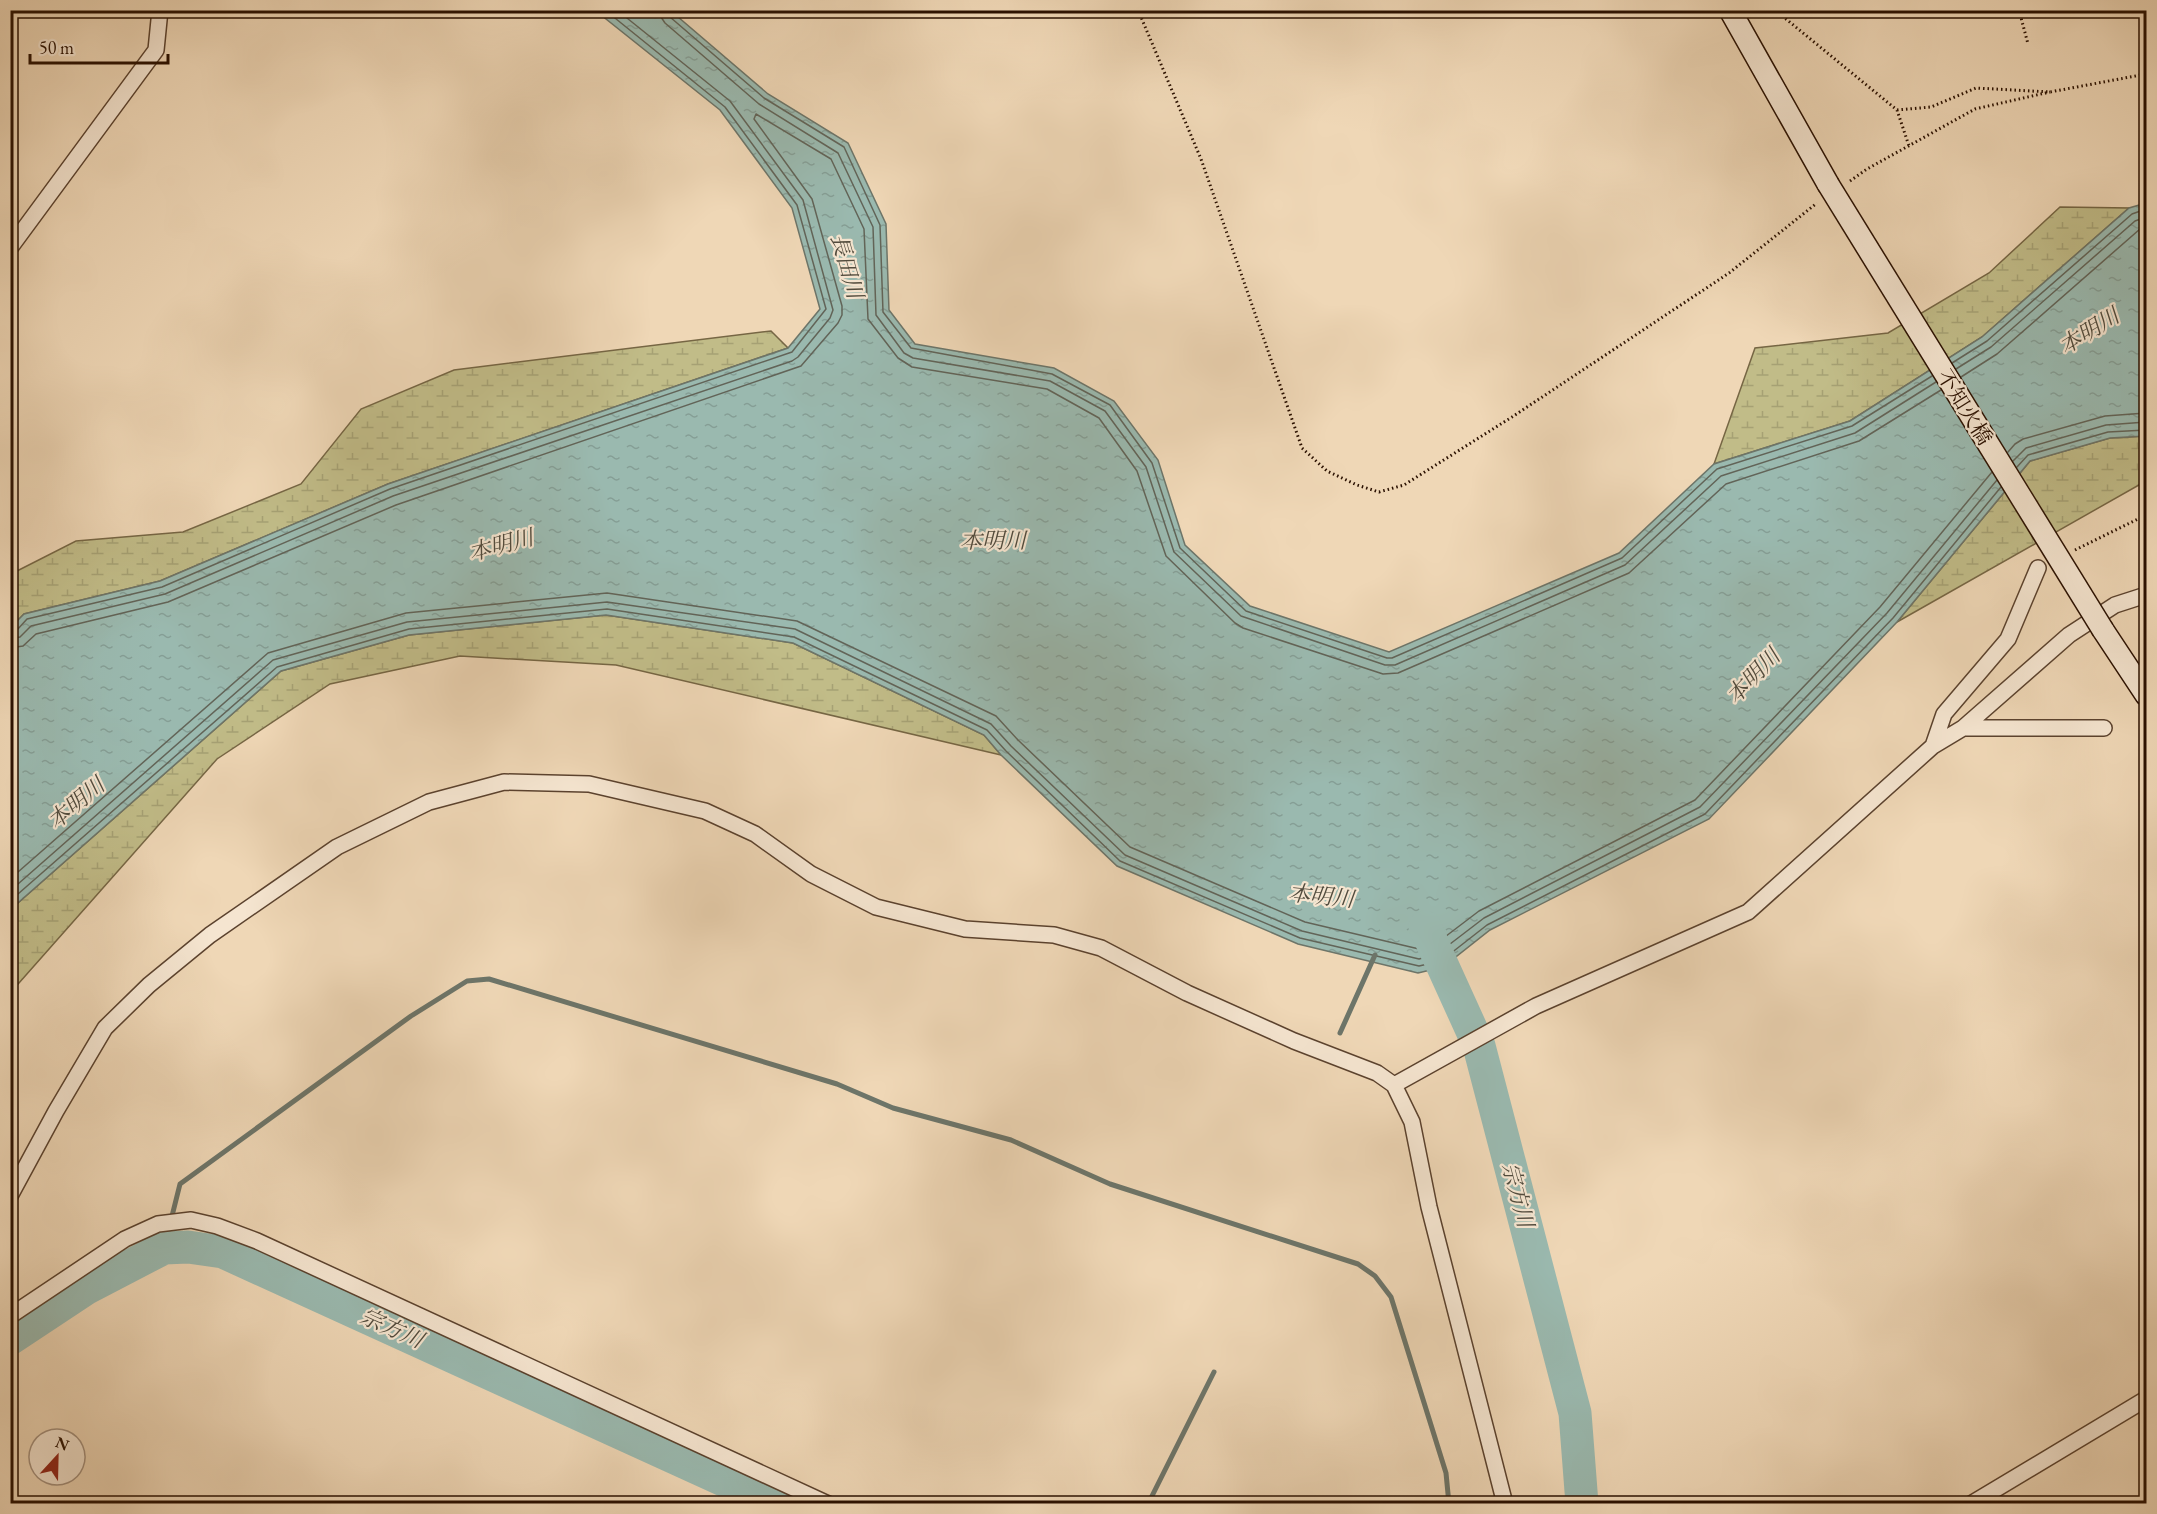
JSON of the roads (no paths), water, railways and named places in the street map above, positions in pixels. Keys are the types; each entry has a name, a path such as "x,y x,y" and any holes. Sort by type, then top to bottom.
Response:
{"main road":[{"name":"不知火橋","path":"1730,10 1832,189 2103,630 2146,695"}],"street":[{"path":"10,248 156,50 160,10"},
{"path":"1933,746 1944,714 2008,639 2038,568"},
{"path":"1394,1085 1536,1006 1748,912 1933,746 1963,728 2069,634 2115,605 2146,594"},
{"path":"1963,728 2104,728"},
{"path":"10,1196 105,1028 149,985 210,935 337,847 429,802 504,782 589,784 705,811 755,834 811,874 876,907 965,929 1054,935 1101,948 1187,993 1294,1041 1377,1073 1394,1085 1412,1122 1430,1207 1505,1503"},
{"path":"10,1316 125,1239 158,1224 191,1220 200,1222 257,1241 828,1503"},
{"path":"1971,1503 2146,1399"}],"water":[{"name":"本明川","path":"596,11 671,11 768,94 848,143 886,224 889,310 915,344 1054,368 1114,401 1158,460 1185,545 1250,606 1389,652 1619,553 1714,464 1850,421 1982,337 2129,208 2146,203 2146,436 2110,438 2030,461 1897,622 1709,819 1490,930 1443,967 1418,973 1298,944 1117,866 1001,755 984,735 793,643 606,615 409,635 281,671 11,909 10,628 24,614 160,581 388,484 788,348 820,309 792,208 720,110"}],"waterway":[{"name":"宗方川","path":"1425,927 1479,1046 1575,1413 1582,1504"},
{"path":"1340,1033 1375,955"},
{"path":"164,1248 180,1184 411,1016 467,981 489,979 837,1084 893,1108 1011,1140 1110,1184 1358,1264 1375,1276 1391,1297 1446,1473 1449,1504"},
{"name":"宗方川","path":"10,1339 87,1288 164,1248 188,1247 223,1252 776,1504"},
{"path":"1148,1504 1214,1372"}],"water label":[{"name":"長田川","path":"847,266"}]}
